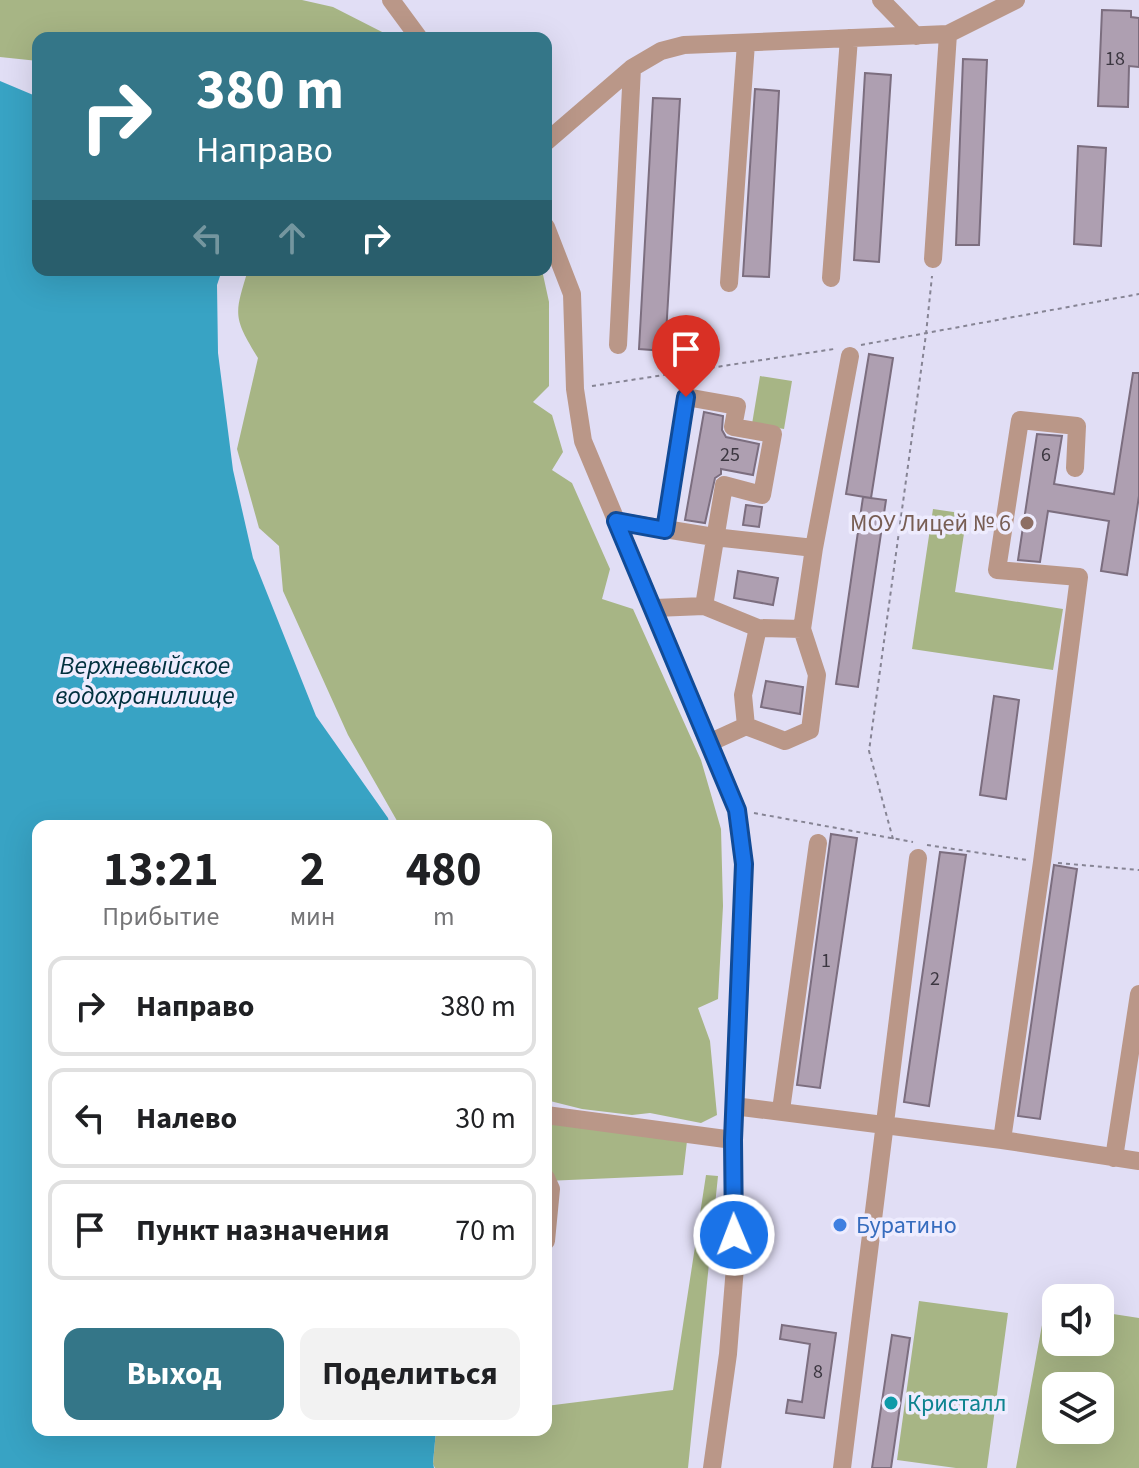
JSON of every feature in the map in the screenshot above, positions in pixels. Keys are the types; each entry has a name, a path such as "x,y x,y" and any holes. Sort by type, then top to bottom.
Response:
{"street":[{"path":"391,0 415,32"},
{"path":"881,0 916,36"},
{"path":"552,137 632,68 661,51 684,45 948,34 1016,0"},
{"path":"933,259 948,34"},
{"path":"831,278 849,38"},
{"path":"729,283 746,43"},
{"path":"618,345 632,68"},
{"path":"552,242 572,294 575,389 583,441 737,810 744,864 733,1140 735,1267 728,1354 712,1468"},
{"path":"711,742 746,726 785,741 810,730 817,675 802,629 850,356"},
{"path":"665,530 686,397 737,406 733,427 773,434 762,495 724,485 704,606"},
{"path":"1002,1140 1079,577 997,570 1020,420 1077,426 1075,468"},
{"path":"616,521 714,537 814,548"},
{"path":"655,608 704,606 758,628 802,629"},
{"path":"746,726 743,695 758,628"},
{"path":"781,1110 818,843"},
{"path":"842,1468 918,858"},
{"path":"1114,1158 1139,994"},
{"path":"734,1106 1139,1161"},
{"path":"552,1116 733,1140"}],"path":[{"path":"893,839 869,751 926,334 933,259"},
{"path":"737,810 1042,862 1139,870"}],"green space":[{"path":"0,0 302,0 333,7 382,32 32,32 32,60 0,57"},
{"path":"246,276 543,276 549,302 549,386 533,402 552,415 563,452 552,470 572,483 610,569 602,599 633,609 701,760 721,829 723,906 718,999 698,1008 710,1041 717,1115 701,1123 650,1113 632,1115 582,1109 552,1102 552,820 397,820 348,735 283,591 279,546 259,528 237,449 258,358 240,324 240,297"},
{"path":"760,376 792,381 784,429 752,424"},
{"path":"933,509 967,514 955,592 1063,609 1053,670 912,649"},
{"path":"552,1123 687,1141 683,1175 552,1181"},
{"path":"706,1175 718,1176 688,1468 435,1468 433,1464 435,1436 552,1436 552,1405 673,1390"},
{"path":"919,1301 1008,1313 987,1468 956,1468 897,1460"},
{"path":"1114,1314 1139,1318 1139,1468 1016,1468 1042,1325 1042,1356 1114,1356"}],"water":[{"name":"Верхневыйское водохранилище","path":"0,81 32,94 32,276 220,276 217,285 218,353 233,470 253,558 316,716 388,820 32,820 32,1436 435,1436 434,1468 0,1468"}],"building":[{"path":"1102,10 1131,11 1131,17 1139,18 1139,67 1129,66 1128,107 1098,106"},
{"path":"963,59 987,60 979,245 956,245"},
{"path":"865,73 891,75 879,262 854,260"},
{"path":"755,89 779,91 769,277 743,276"},
{"path":"653,98 680,99 665,351 639,349"},
{"path":"1078,146 1106,148 1101,246 1074,244"},
{"path":"869,354 893,358 871,498 846,494"},
{"path":"1133,373 1139,373 1139,496 1127,575 1101,571 1109,521 1048,511 1040,562 1018,560 1037,434 1062,436 1054,484 1114,494"},
{"path":"704,412 723,416 722,430 726,437 759,444 753,475 721,469 721,474 715,478 705,523 685,520"},
{"path":"863,497 886,500 858,687 836,684"},
{"path":"746,505 762,507 759,527 743,525"},
{"path":"738,571 778,578 773,605 734,598"},
{"path":"766,681 803,687 800,714 761,707"},
{"path":"994,696 1019,700 1006,799 980,795"},
{"path":"831,834 857,838 820,1088 797,1085"},
{"path":"940,852 966,855 929,1106 904,1102"},
{"path":"1054,865 1077,869 1040,1119 1018,1116"},
{"path":"782,1325 836,1333 824,1418 786,1413 788,1400 802,1402 810,1344 780,1339"},
{"name":"Кристалл","path":"892,1335 910,1338 891,1468 872,1468"}],"place":[{"name":"МОУ Лицей № 6","path":"1027,523"},
{"name":"Буратино","path":"840,1225"},
{"name":"Кристалл","path":"891,1403"}],"route":[{"path":"686,397 665,530 616,521 737,810 744,864 733,1140 734,1235"}]}
